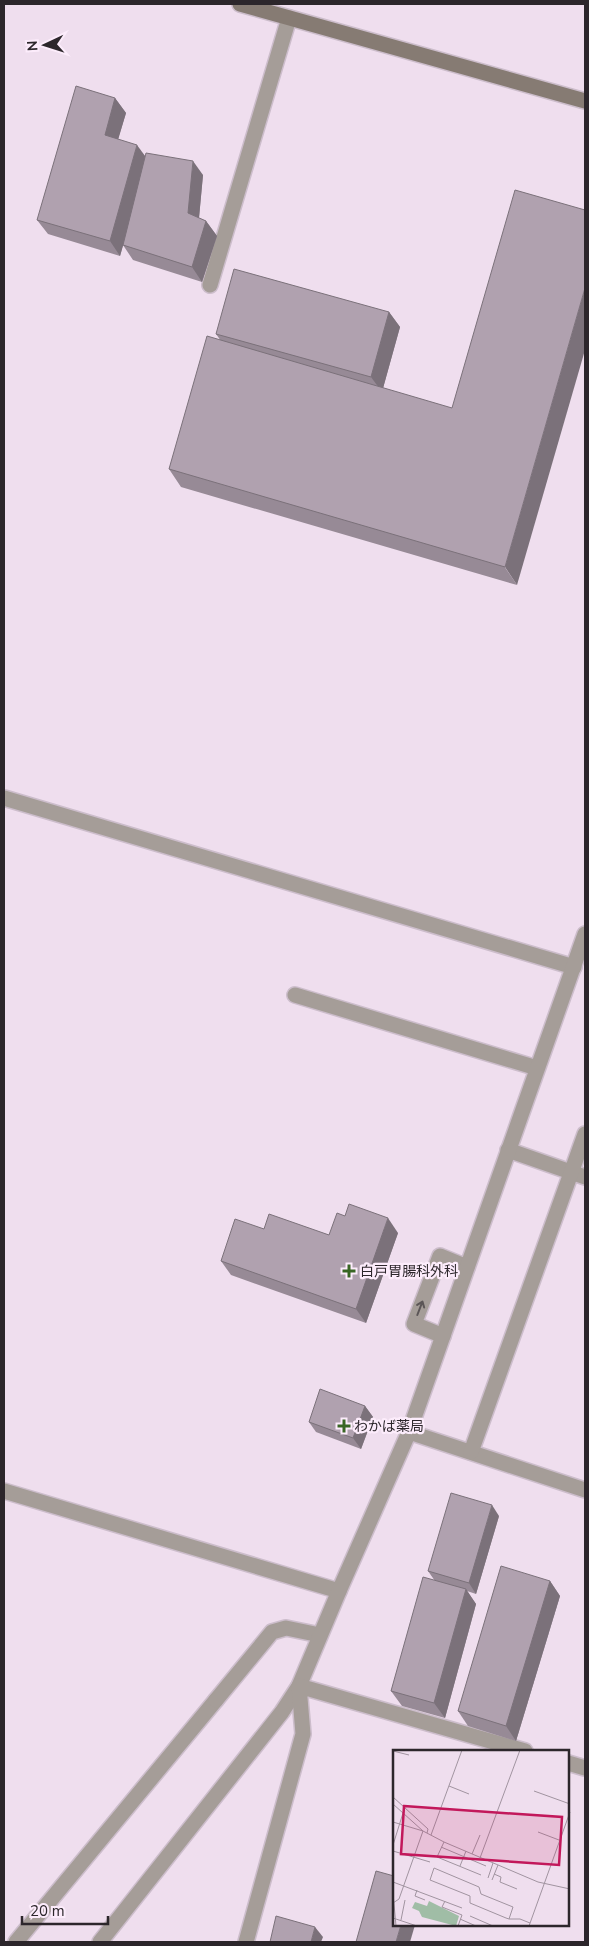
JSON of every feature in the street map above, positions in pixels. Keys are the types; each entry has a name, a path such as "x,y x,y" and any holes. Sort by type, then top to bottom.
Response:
{"street":[{"path":"240,4 585,101"},
{"path":"210,285 289,18"},
{"path":"4,798 574,968"},
{"path":"100,1942 282,1712 299,1686 409,1432 585,934"},
{"path":"295,995 537,1068"},
{"path":"471,1452 579,1175 585,1134"},
{"path":"508,1150 579,1175"},
{"path":"443,1336 414,1324 440,1256 467,1267"},
{"path":"409,1432 585,1490"},
{"path":"4,1491 339,1591"},
{"path":"16,1942 272,1632 286,1628 320,1635"},
{"path":"299,1686 522,1750"},
{"path":"246,1942 303,1734 299,1686"},
{"path":"569,1763 585,1768"}],"building":[{"path":"76,86 115,98 105,135 137,145 110,241 37,220"},
{"path":"146,153 193,161 188,213 206,221 192,267 123,245"},
{"path":"515,190 585,210 585,288 505,567 169,469 207,336 452,408"},
{"path":"234,269 389,312 371,377 216,334"},
{"path":"349,1204 388,1218 356,1309 221,1261 235,1219 264,1229 269,1214 329,1235 337,1213 345,1216"},
{"path":"320,1389 365,1406 353,1438 309,1422"},
{"path":"451,1493 492,1505 469,1583 428,1571"},
{"path":"501,1566 550,1581 506,1726 458,1711"},
{"path":"423,1577 466,1589 434,1703 391,1691"},
{"path":"376,1871 393,1876 393,1926 401,1926 396,1942 356,1942"},
{"path":"276,1916 315,1927 311,1942 270,1942"}],"place":[{"name":"白戸胃腸科外科","path":"349,1271"},
{"name":"わかば薬局","path":"344,1426"}]}
